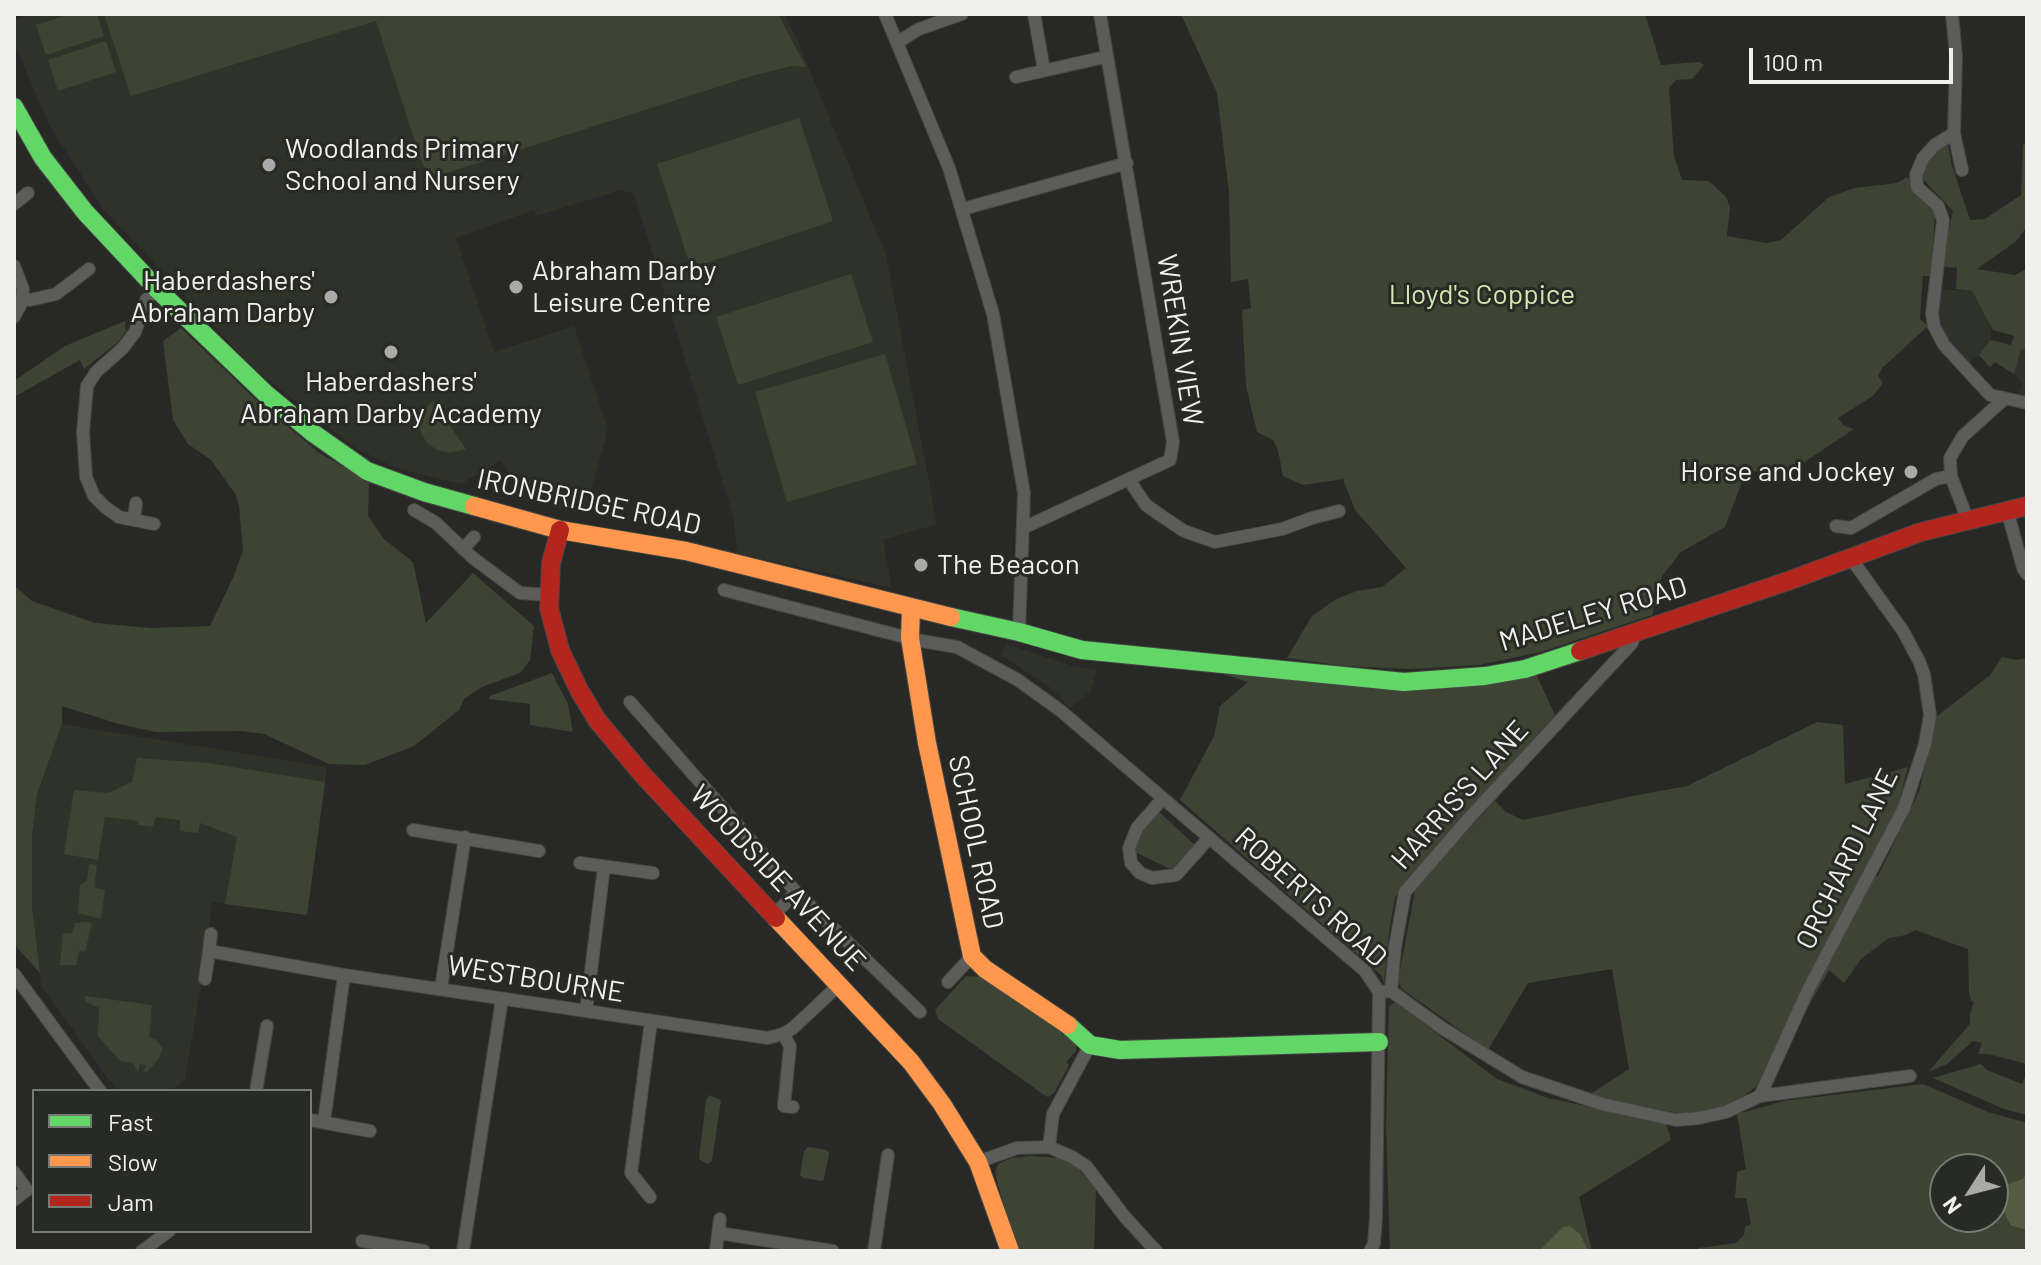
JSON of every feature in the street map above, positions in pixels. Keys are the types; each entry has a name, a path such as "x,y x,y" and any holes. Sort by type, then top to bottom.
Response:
{"main road":[{"name":"IRONBRIDGE ROAD","path":"14,107 43,158 85,212 157,289 266,394 313,433 367,471 424,492 560,530 686,551 911,609 1019,632"},
{"name":"MADELEY ROAD","path":"1019,632 1082,650 1404,682 1455,679 1525,669 1773,586 1921,532 2027,506"},
{"name":"WOODSIDE AVENUE","path":"560,530 551,563 549,608 560,650 597,720 642,774 911,1062 978,1162 1010,1251"},
{"name":"SCHOOL ROAD","path":"911,609 910,638 927,743 972,956 985,969 1060,1017 1090,1045"},
{"path":"1090,1045 1120,1050 1379,1042"}],"street":[{"path":"885,14 963,209 993,314 1024,493 1019,632"},
{"path":"898,42 919,29 962,14"},
{"path":"1034,14 1044,70"},
{"name":"WREKIN VIEW","path":"1023,528 1170,460 1173,442 1100,14"},
{"path":"1952,14 1956,56 1954,133 1962,170"},
{"path":"1016,77 1105,57"},
{"path":"1954,133 1935,145 1923,158 1916,175 1917,187 1938,206 1943,220 1932,314 1934,326 1957,360 1990,395 2027,403"},
{"path":"963,209 1127,163"},
{"path":"14,204 28,193"},
{"path":"14,266 23,289 14,317"},
{"path":"22,297 30,300 56,294 89,269"},
{"path":"154,524 119,517 94,496 86,477 83,432 87,386 96,372 123,348 135,332 146,300 157,289"},
{"path":"1968,521 1951,476 1950,458 1963,436 2003,400"},
{"path":"1836,526 1851,528 1891,508 1936,479 1951,476"},
{"path":"1129,480 1146,505 1184,531 1215,542 1282,529 1339,511"},
{"path":"134,520 136,503"},
{"path":"414,510 436,523 463,549 520,593 549,595"},
{"path":"2007,510 2027,574"},
{"path":"463,549 474,537"},
{"name":"ORCHARD LANE","path":"1760,1096 1808,990 1904,808 1925,744 1930,715 1919,661 1903,631 1850,557"},
{"path":"724,590 910,638"},
{"name":"HARRIS'S LANE","path":"1370,1251 1374,1244 1376,1218 1379,1042 1385,992 1405,892 1632,643 1635,631"},
{"name":"ROBERTS ROAD","path":"910,638 957,647 1018,680 1061,711 1365,971 1385,992"},
{"path":"630,702 796,892 920,1012"},
{"name":"ROBERTS ROAD","path":"1163,798 1137,828 1129,848 1131,863 1140,873 1152,878 1176,875 1209,838"},
{"path":"413,830 539,851"},
{"path":"441,988 465,837"},
{"path":"580,863 653,873"},
{"path":"586,1011 604,867"},
{"path":"774,915 796,892"},
{"path":"205,979 211,934"},
{"name":"WESTBOURNE","path":"209,951 344,975 768,1038 783,1034"},
{"path":"948,982 972,956"},
{"path":"14,974 99,1089"},
{"path":"324,1122 344,975"},
{"path":"793,1107 784,1106 790,1046 783,1034 839,985"},
{"path":"1385,992 1522,1077 1602,1104 1676,1120 1726,1112 1760,1096 1910,1076"},
{"path":"463,1251 502,999"},
{"path":"650,1197 631,1173 651,1021"},
{"path":"256,1089 267,1026"},
{"path":"1049,1147 1053,1114 1090,1045"},
{"path":"312,1120 370,1131"},
{"path":"978,1162 1017,1148 1049,1147 1072,1157 1086,1166 1156,1251"},
{"path":"874,1251 888,1155"},
{"path":"14,1172 27,1190 14,1200"},
{"path":"716,1251 720,1219"},
{"path":"142,1251 166,1233"},
{"path":"719,1233 833,1251"},
{"path":"362,1241 424,1251"}],"shaded area":[{"name":"Haberdashers' Abraham Darby","path":"26,14 784,14 886,255 937,524 883,540 892,588 737,553 734,519 634,194 621,190 537,216 534,210 456,238 494,352 574,326 608,429 582,514 533,501 500,461 461,484 396,468 355,448 253,368 105,211 50,127 14,43 14,21"},
{"path":"1939,289 1972,291 1992,325 1990,340 2027,350 2027,397 2019,393 2022,383 2014,374 1995,362 1990,367 1979,355 1970,362 1952,346 1940,330"},
{"path":"1006,644 1073,666 1097,670 1090,692 1070,708 1051,688 1001,655"},
{"path":"62,724 327,767 307,915 212,902 205,964 185,1079 172,1089 116,1089 41,986 32,906 32,834 37,794"},
{"path":"2027,1174 2027,1230 2011,1226 2009,1222 2009,1184"},
{"path":"1570,1226 1580,1234 1588,1251 1539,1251 1563,1227"}],"green space":[{"path":"70,14 97,14 104,36 46,55 36,25"},
{"path":"104,14 778,14 806,67 792,66 755,75 437,176 423,166 376,21 131,96"},
{"name":"Lloyd's Coppice","path":"1181,14 1645,14 1661,65 1699,62 1704,65 1692,79 1676,80 1669,88 1674,156 1682,180 1709,181 1726,197 1730,207 1727,236 1766,243 1781,240 1829,197 1855,188 1897,183 1908,177 1915,194 1935,213 1931,276 1923,276 1920,319 1928,326 1882,368 1878,376 1883,383 1873,396 1838,418 1844,426 1854,429 1788,473 1746,471 1725,527 1681,552 1662,576 1652,615 1541,652 1479,665 1411,669 1344,666 1287,658 1312,616 1336,599 1357,591 1382,587 1406,568 1355,510 1343,479 1303,485 1283,476 1273,440 1257,432 1246,386 1242,310 1251,308 1248,279 1231,282 1229,193 1217,93"},
{"path":"106,41 116,72 58,91 48,60"},
{"path":"799,118 833,221 691,268 657,164"},
{"path":"2027,141 2027,227 2015,242 1977,269 2015,275 2027,269 2027,350 2021,349 2014,374 1995,362 1990,367 1979,355 1990,340 2011,345 2014,336 1993,330 1972,291 1956,289 1957,268 1941,266 1953,211 1920,176 1927,162 1942,146 1948,145 1970,220 1985,219 2021,195 2023,145"},
{"path":"851,274 873,342 738,385 716,317"},
{"path":"125,321 126,331 117,343 84,369 80,360 14,397 14,381 65,346"},
{"path":"181,328 253,397 319,453 369,481 368,516 384,539 413,562 426,623 473,573 534,626 530,660 520,673 482,687 464,699 459,710 414,746 365,765 329,764 264,734 241,731 156,732 62,706 62,724 37,794 32,834 32,906 40,973 14,944 14,585 32,601 95,623 151,628 210,626 243,551 239,506 236,495 211,460 188,444 173,420 163,341"},
{"path":"885,354 917,464 787,502 755,392"},
{"path":"433,401 466,449 449,453 427,443 420,431 418,416"},
{"path":"2002,657 2027,658 2027,1064 1978,1054 1982,1043 1973,1041 1947,1064 1928,1072 1970,1024 1974,1002 1969,993 1968,949 1915,930 1889,938 1861,959 1844,983 1829,970 1786,1047 1778,1043 1758,1085 1732,1105 1703,1112 1678,1113 1589,1095 1629,1069 1612,969 1528,983 1488,1050 1402,989 1398,981 1416,886 1495,801 1506,812 1523,820 1687,786 1817,722 1843,725 1845,784 1908,767 1898,805 1863,873 1878,876 1919,792 1936,717 1990,675"},
{"path":"1235,671 1265,676 1535,672 1555,715 1405,882 1395,898 1384,983 1381,975 1180,800 1214,736 1220,706 1248,682 1223,674"},
{"path":"552,673 568,704 573,732 530,725 530,704 489,699 490,696"},
{"path":"137,758 208,763 325,782 307,915 225,904 237,837 200,823 198,833 180,831 180,820 156,817 153,827 138,825 138,821 105,817 98,860 64,854 74,790 108,793 132,782"},
{"path":"1159,812 1195,845 1173,868 1133,851 1139,835"},
{"path":"89,864 97,865 94,887 105,890 101,919 78,913 80,885 87,881"},
{"path":"75,923 92,924 85,952 79,951 76,965 60,965 63,934 72,933"},
{"path":"966,976 985,977 1071,1036 1076,1051 1066,1062 1069,1065 1054,1093 1048,1097 1044,1095 938,1019 935,1010"},
{"path":"85,996 152,1005 149,1037 163,1049 148,1071 144,1072 146,1065 140,1064 138,1072 133,1063 120,1061 98,1036 99,1008 85,1001"},
{"path":"1395,1002 1497,1079 1548,1098 1666,1123 1671,1140 1579,1197 1592,1251 1390,1251 1386,1125 1389,1006"},
{"path":"1981,1064 1987,1070 2022,1084 2027,1072 2027,1115 2004,1109 1933,1078"},
{"path":"1923,1084 1988,1112 2027,1123 2027,1174 2009,1184 2009,1153 1929,1153 1929,1233 2009,1233 2009,1219 2011,1226 2027,1230 2027,1251 1695,1251 1736,1243 1744,1235 1745,1227 1751,1224 1746,1198 1735,1198 1737,1172 1746,1169 1737,1114 1784,1101"},
{"path":"709,1095 721,1100 712,1161 707,1164 699,1159"},
{"path":"808,1147 827,1150 829,1154 822,1181 800,1175 804,1151"},
{"path":"1011,1158 1058,1158 1078,1168 1096,1190 1094,1251 1016,1251 995,1173 998,1164"}],"traffic: fast":[{"path":"14,107 43,158 85,212 157,289 266,394 313,433 367,471 474,506"},
{"path":"951,617 1082,650 1404,682 1485,676 1525,669 1580,651"},
{"path":"1068,1025 1090,1045 1120,1050 1379,1042"}],"traffic: slow":[{"path":"474,506 560,530 686,551 951,617"},
{"path":"911,609 910,638 927,743 972,956 985,969 1068,1025"},
{"path":"776,918 911,1062 942,1104 978,1162 1010,1251"}],"traffic: jam":[{"path":"1580,651 1788,581 1921,532 2027,506"},
{"path":"560,530 551,563 549,608 560,650 579,690 597,720 642,774 776,918"}],"place":[{"name":"Woodlands Primary School and Nursery","path":"269,165"},
{"name":"Abraham Darby Leisure Centre","path":"516,287"},
{"name":"Haberdashers' Abraham Darby","path":"331,297"},
{"name":"Haberdashers' Abraham Darby Academy","path":"391,352"},
{"name":"Horse and Jockey","path":"1911,472"},
{"name":"The Beacon","path":"921,565"}]}
